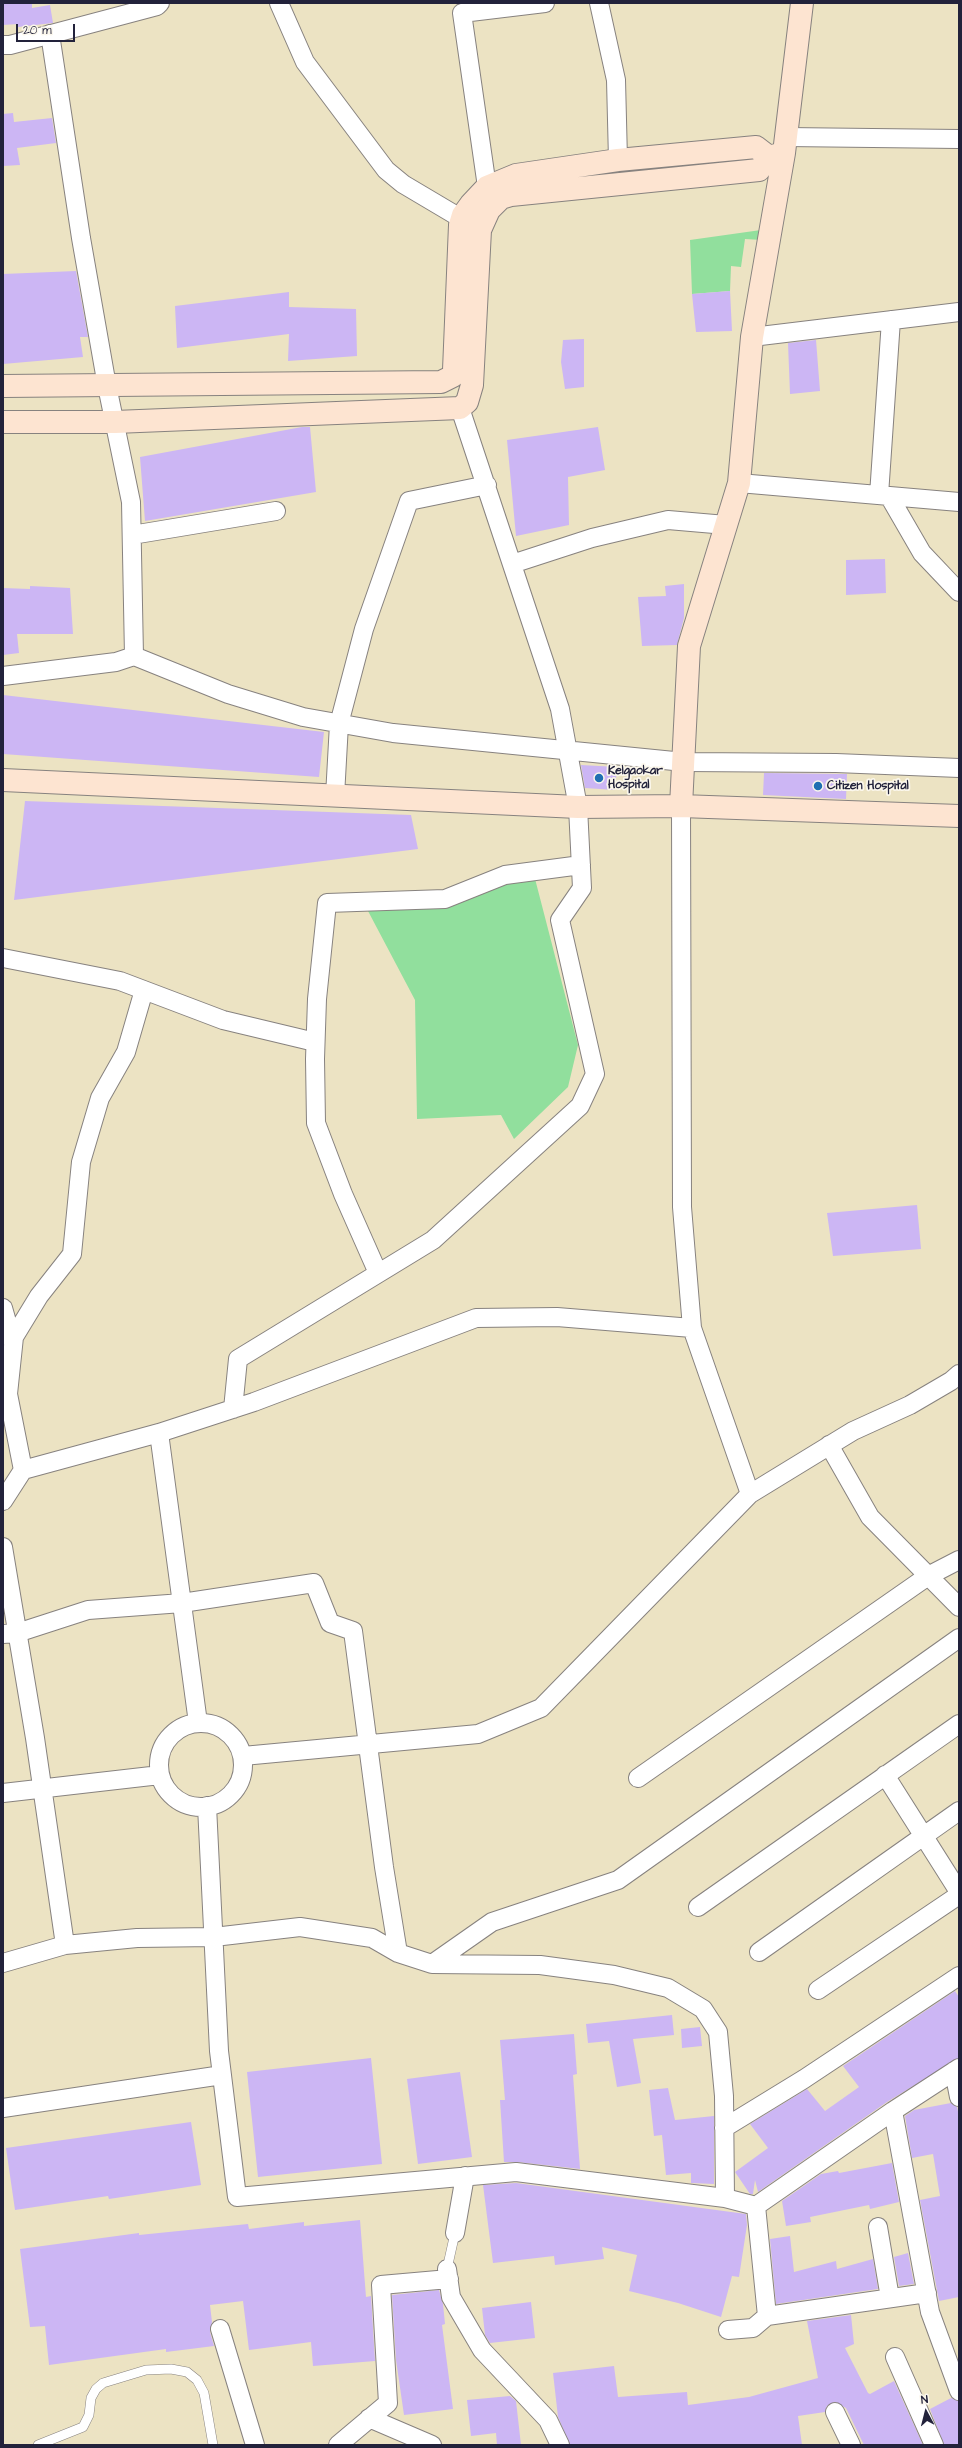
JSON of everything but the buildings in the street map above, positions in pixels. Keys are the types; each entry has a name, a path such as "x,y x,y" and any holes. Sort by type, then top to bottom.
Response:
{"street":[{"path":"3,44 50,34 157,6 160,3"},
{"path":"279,3 305,62 386,170 403,184 462,219"},
{"path":"487,188 462,13 545,3"},
{"path":"599,3 616,80 618,160"},
{"path":"750,1494 692,1328 682,1207 681,806 689,646 739,483 752,337 802,3"},
{"path":"50,34 81,238 107,386 132,502 134,656"},
{"path":"3,386 433,384 447,380 453,376 462,219 471,204 487,188 516,175 618,160 756,146 779,149 959,140"},
{"path":"3,422 115,422 460,408 467,402 472,385 480,230 483,219 495,203 501,198 511,195 760,170 779,149"},
{"path":"752,337 959,312"},
{"path":"891,320 884,495 922,553 959,592"},
{"path":"233,1409 238,1358 433,1240 580,1106 595,1074 560,920 582,888 578,807 560,709 487,485 460,408"},
{"path":"739,483 959,502"},
{"path":"335,796 339,724 364,629 409,501 487,485"},
{"path":"132,535 276,511"},
{"path":"512,564 592,538 668,520 726,525"},
{"path":"3,676 116,662 134,656 228,694 303,717 393,733 568,752 684,762 836,763 959,768"},
{"path":"3,780 578,807 681,806 959,816"},
{"path":"378,1273 343,1194 316,1123 315,1042 317,999 327,903 445,899 505,874 581,865"},
{"path":"3,958 120,982 223,1020 315,1042"},
{"path":"23,1470 8,1394 14,1337 39,1296 72,1254 81,1162 100,1098 126,1052 144,990"},
{"path":"3,1308 13,1343"},
{"path":"3,1501 23,1470 159,1433 233,1409 476,1318 557,1317 692,1328"},
{"path":"243,1756 478,1734 541,1708 750,1494 853,1431 910,1405 951,1382 959,1374"},
{"path":"159,1433 198,1723"},
{"path":"829,1445 870,1517 959,1607"},
{"path":"3,1547 10,1634 41,1788 65,1945"},
{"path":"638,1778 928,1576 959,1560"},
{"path":"10,1634 88,1610 182,1603 314,1583 330,1623 353,1631 398,1953"},
{"path":"432,1964 492,1922 618,1880 959,1638"},
{"path":"198,1723 214,1724 227,1731 237,1742 243,1756 243,1773 236,1789 224,1801 207,1806 192,1806 177,1800 166,1789 160,1774 159,1760 163,1746 172,1734 184,1726 198,1723"},
{"path":"698,1907 959,1724"},
{"path":"3,1792 160,1774"},
{"path":"818,1990 959,1894 886,1775"},
{"path":"207,1806 222,2075 237,2198 516,2172 725,2198 756,2206 893,2111 956,2070 959,2097"},
{"path":"759,1952 959,1811"},
{"path":"3,1963 65,1945 137,1938 214,1937 300,1927 372,1938 398,1953 432,1964 540,1965 614,1975 668,1988 703,2009 718,2032 724,2096 725,2198"},
{"path":"724,2128 804,2079 959,1976"},
{"path":"3,2108 222,2075"},
{"path":"893,2111 930,2312 959,2391"},
{"path":"455,2233 465,2176"},
{"path":"756,2206 767,2316"},
{"path":"878,2227 890,2298"},
{"path":"338,2445 388,2403 381,2285 448,2274 452,2297 482,2350 548,2420 560,2445"},
{"path":"728,2330 753,2328 767,2316 927,2293"},
{"path":"220,2329 255,2445"},
{"path":"895,2357 934,2445"},
{"path":"835,2412 851,2445"},
{"path":"369,2418 432,2445"}],"lane":[{"path":"448,2274 455,2233"},
{"path":"38,2445 83,2427 90,2415 91,2398 96,2389 103,2383 146,2370 171,2369 187,2372 197,2380 204,2394 213,2445"}],"green space":[{"path":"761,230 762,240 745,239 741,267 731,266 730,291 692,294 690,240"},
{"path":"533,871 578,1045 568,1087 514,1139 501,1115 417,1119 415,1000 368,911"}],"place":[{"name":"Kelgaokar Hospital","path":"599,778"},
{"name":"Citizen Hospital","path":"818,786"}]}
